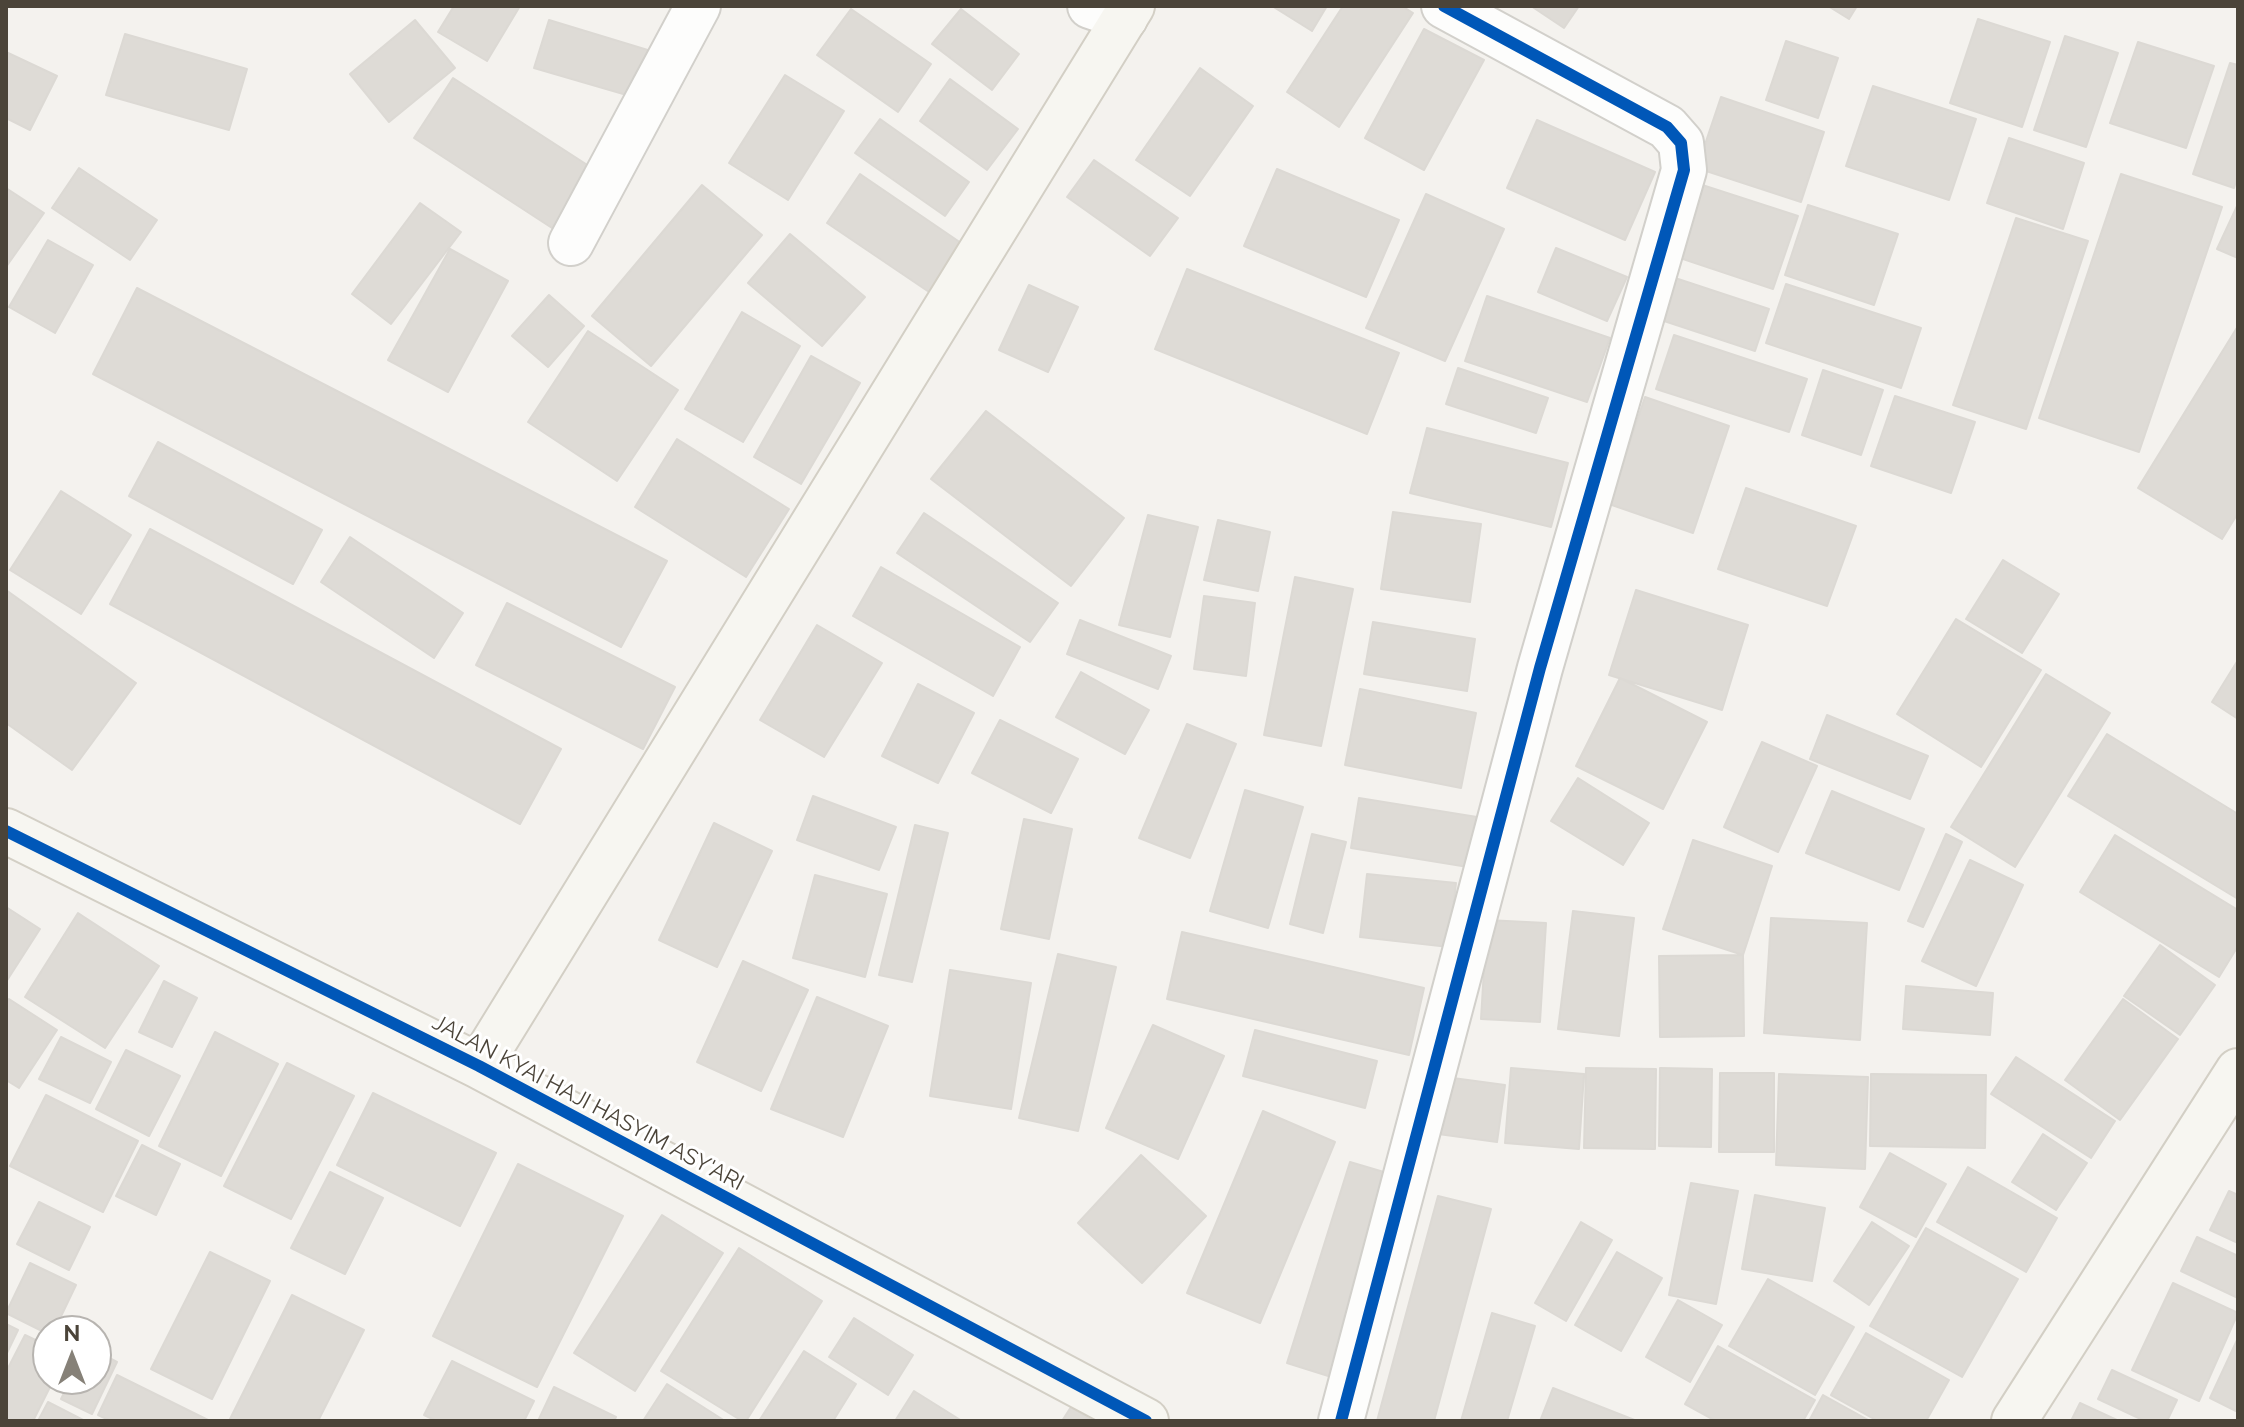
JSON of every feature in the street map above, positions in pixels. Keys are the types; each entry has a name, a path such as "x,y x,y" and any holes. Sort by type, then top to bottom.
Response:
{"street":[{"path":"571,243 698,6"},
{"path":"1341,1421 1540,668 1684,170 1681,143 1667,127 1444,6"},
{"path":"479,1066 1116,10"},
{"name":"JALAN KYAI HAJI HASYIM ASY'ARI","path":"6,831 479,1066 1146,1421"},
{"path":"2014,1421 2238,1071"}],"building":[{"path":"454,6 520,6 487,61 438,32"},
{"path":"1272,6 1327,6 1312,31"},
{"path":"1343,6 1402,6 1413,13 1339,127 1287,92"},
{"path":"1531,6 1579,6 1564,28"},
{"path":"1828,6 1857,6 1849,19"},
{"path":"851,9 931,64 898,112 817,55"},
{"path":"961,9 1019,54 992,90 932,44"},
{"path":"1978,19 2050,42 2022,127 1950,103"},
{"path":"415,20 455,68 389,122 350,74"},
{"path":"549,20 651,51 637,98 534,68"},
{"path":"1424,29 1484,60 1424,170 1365,138"},
{"path":"125,34 247,69 229,130 106,95"},
{"path":"2065,36 2118,53 2086,147 2034,130"},
{"path":"1786,41 1838,58 1818,118 1766,100"},
{"path":"2138,42 2214,66 2186,148 2110,123"},
{"path":"6,52 57,76 30,130 6,118"},
{"path":"2230,63 2238,65 2238,175 2234,188 2193,174"},
{"path":"1200,68 1253,106 1190,196 1136,160"},
{"path":"785,75 844,111 788,200 729,163"},
{"path":"453,78 592,168 552,228 414,138"},
{"path":"950,79 1018,129 987,170 920,121"},
{"path":"1873,86 1976,119 1949,200 1846,166"},
{"path":"1721,97 1824,132 1801,202 1697,168"},
{"path":"880,119 969,182 945,216 855,153"},
{"path":"1537,120 1655,172 1625,240 1507,188"},
{"path":"2009,138 2084,163 2063,229 1987,203"},
{"path":"1094,160 1178,218 1150,256 1067,197"},
{"path":"79,168 157,220 130,260 52,208"},
{"path":"1277,169 1399,220 1366,297 1244,246"},
{"path":"860,174 964,245 932,294 827,223"},
{"path":"2121,174 2222,207 2139,452 2039,418"},
{"path":"1693,182 1798,216 1773,289 1668,254"},
{"path":"702,185 762,235 651,366 592,316"},
{"path":"6,188 44,213 6,267"},
{"path":"1426,194 1504,229 1445,361 1366,328"},
{"path":"420,203 461,232 391,324 352,294"},
{"path":"2238,204 2238,258 2217,249"},
{"path":"1808,205 1898,234 1874,305 1785,275"},
{"path":"2016,218 2088,241 2026,429 1953,405"},
{"path":"790,234 865,297 822,346 748,283"},
{"path":"48,240 93,265 55,333 9,307"},
{"path":"1556,248 1627,277 1607,321 1538,292"},
{"path":"450,249 508,281 448,392 388,360"},
{"path":"1187,269 1399,353 1367,434 1155,349"},
{"path":"1669,276 1769,309 1755,351 1655,318"},
{"path":"1786,284 1921,328 1901,388 1766,343"},
{"path":"1029,285 1078,307 1048,372 999,350"},
{"path":"137,288 667,561 621,647 93,374"},
{"path":"549,295 584,326 548,367 512,336"},
{"path":"1487,296 1610,338 1587,402 1465,361"},
{"path":"742,312 800,346 743,442 685,409"},
{"path":"2238,326 2238,513 2222,539 2138,488"},
{"path":"588,331 678,390 617,481 528,422"},
{"path":"1674,335 1807,379 1789,432 1656,389"},
{"path":"811,356 860,383 801,484 754,457"},
{"path":"1458,368 1548,398 1536,433 1446,404"},
{"path":"1823,370 1883,390 1861,455 1802,435"},
{"path":"1895,396 1975,422 1951,493 1871,466"},
{"path":"1645,397 1729,426 1693,533 1609,504"},
{"path":"986,411 1124,518 1071,586 931,479"},
{"path":"1427,428 1568,463 1551,527 1410,493"},
{"path":"677,439 789,509 746,577 635,507"},
{"path":"158,442 322,530 293,584 129,496"},
{"path":"1746,488 1856,526 1827,606 1718,569"},
{"path":"61,491 131,535 81,614 10,570"},
{"path":"1393,512 1481,524 1470,602 1381,589"},
{"path":"924,513 1058,603 1030,642 897,553"},
{"path":"1148,515 1198,527 1170,637 1119,625"},
{"path":"1218,520 1270,532 1258,591 1204,580"},
{"path":"150,529 561,749 520,824 110,604"},
{"path":"350,537 463,613 434,658 321,582"},
{"path":"2003,560 2059,594 2022,653 1966,619"},
{"path":"881,567 1020,647 993,696 853,616"},
{"path":"1295,577 1353,589 1321,746 1264,735"},
{"path":"6,590 136,683 72,770 6,723"},
{"path":"1636,590 1748,625 1722,710 1609,675"},
{"path":"1204,596 1255,603 1246,676 1194,669"},
{"path":"507,603 675,687 643,749 476,665"},
{"path":"1956,619 2041,670 1981,767 1897,714"},
{"path":"1080,620 1171,656 1158,689 1067,654"},
{"path":"1373,622 1475,639 1467,691 1364,674"},
{"path":"817,625 882,663 824,757 760,720"},
{"path":"2238,660 2238,719 2212,702"},
{"path":"1081,672 1149,710 1125,754 1056,717"},
{"path":"2046,674 2110,713 2015,867 1951,827"},
{"path":"1620,678 1707,722 1663,809 1576,766"},
{"path":"918,684 974,713 938,783 882,756"},
{"path":"1360,689 1476,713 1461,788 1345,765"},
{"path":"1827,715 1928,756 1910,799 1810,759"},
{"path":"1000,720 1078,759 1051,813 972,773"},
{"path":"1187,724 1236,744 1190,858 1139,838"},
{"path":"2107,734 2238,814 2238,899 2068,796"},
{"path":"1762,742 1817,766 1778,852 1724,827"},
{"path":"1578,778 1649,823 1623,865 1551,821"},
{"path":"1245,790 1303,807 1268,928 1210,911"},
{"path":"1832,791 1924,829 1899,890 1806,853"},
{"path":"813,796 896,827 879,870 797,840"},
{"path":"1359,798 1477,817 1468,867 1351,848"},
{"path":"1024,819 1072,829 1049,939 1001,929"},
{"path":"714,823 772,851 717,967 659,940"},
{"path":"915,825 948,833 912,982 879,975"},
{"path":"1312,834 1346,842 1323,933 1290,924"},
{"path":"1946,834 1962,842 1923,927 1908,921"},
{"path":"2115,835 2238,910 2238,946 2219,977 2080,892"},
{"path":"1693,840 1772,866 1743,955 1663,929"},
{"path":"1970,860 2023,885 1976,986 1922,961"},
{"path":"1367,874 1456,883 1449,947 1360,937"},
{"path":"815,875 887,894 865,977 793,958"},
{"path":"6,907 40,929 6,982"},
{"path":"1573,911 1634,918 1619,1036 1558,1029"},
{"path":"78,913 159,966 105,1048 25,997"},
{"path":"1771,918 1867,923 1860,1040 1764,1033"},
{"path":"1487,920 1546,923 1540,1022 1481,1019"},
{"path":"1182,932 1424,988 1409,1055 1167,999"},
{"path":"2160,945 2215,985 2180,1035 2124,996"},
{"path":"1058,954 1116,967 1078,1131 1019,1118"},
{"path":"1743,955 1744,1036 1660,1037 1659,956"},
{"path":"743,961 808,990 761,1091 697,1062"},
{"path":"950,970 1031,983 1011,1109 930,1096"},
{"path":"164,981 197,998 172,1047 139,1032"},
{"path":"1906,986 1993,993 1990,1035 1903,1029"},
{"path":"817,997 888,1026 843,1137 771,1109"},
{"path":"9,999 57,1030 19,1088 6,1080 6,1004"},
{"path":"2123,999 2178,1039 2120,1120 2065,1080"},
{"path":"1153,1025 1224,1056 1178,1159 1106,1128"},
{"path":"1255,1030 1377,1061 1365,1108 1243,1076"},
{"path":"215,1032 278,1064 221,1176 159,1146"},
{"path":"61,1037 111,1062 90,1103 39,1079"},
{"path":"126,1050 180,1076 149,1136 96,1109"},
{"path":"2016,1057 2115,1121 2091,1158 1991,1094"},
{"path":"287,1063 354,1096 291,1219 224,1186"},
{"path":"1511,1068 1584,1074 1579,1149 1505,1143"},
{"path":"1586,1068 1656,1069 1655,1149 1584,1148"},
{"path":"1660,1068 1712,1069 1711,1147 1659,1146"},
{"path":"1720,1073 1774,1073 1774,1152 1719,1152"},
{"path":"1779,1074 1868,1077 1865,1169 1776,1165"},
{"path":"1871,1074 1986,1075 1985,1148 1870,1146"},
{"path":"1438,1076 1505,1085 1497,1142 1431,1133"},
{"path":"373,1093 496,1153 460,1226 337,1165"},
{"path":"46,1095 138,1141 103,1212 10,1166"},
{"path":"1263,1111 1335,1142 1260,1323 1187,1293"},
{"path":"2043,1134 2087,1163 2056,1210 2012,1182"},
{"path":"142,1145 180,1164 156,1215 116,1196"},
{"path":"1890,1153 1946,1184 1916,1237 1860,1207"},
{"path":"1141,1155 1206,1216 1142,1283 1078,1223"},
{"path":"1350,1162 1404,1178 1341,1380 1287,1363"},
{"path":"518,1164 623,1216 537,1387 433,1336"},
{"path":"1968,1167 2057,1218 2026,1272 1937,1222"},
{"path":"330,1172 383,1198 345,1274 291,1248"},
{"path":"1691,1183 1738,1191 1716,1304 1669,1295"},
{"path":"2229,1191 2238,1195 2238,1243 2210,1230"},
{"path":"1755,1195 1825,1208 1812,1281 1742,1269"},
{"path":"1438,1196 1491,1209 1434,1421 1377,1421"},
{"path":"39,1202 90,1227 69,1270 17,1244"},
{"path":"662,1215 723,1253 635,1391 574,1353"},
{"path":"1581,1222 1612,1240 1566,1321 1535,1303"},
{"path":"1872,1222 1909,1246 1869,1305 1834,1281"},
{"path":"1926,1228 2018,1279 1962,1377 1870,1326"},
{"path":"2197,1237 2238,1256 2238,1298 2181,1271"},
{"path":"739,1248 822,1301 746,1421 661,1371"},
{"path":"210,1252 270,1281 212,1399 151,1369"},
{"path":"1617,1252 1662,1278 1621,1351 1575,1325"},
{"path":"30,1263 76,1285 62,1315 32,1315 32,1326 6,1313"},
{"path":"1768,1279 1854,1327 1815,1395 1729,1346"},
{"path":"2173,1283 2238,1313 2199,1401 2132,1370"},
{"path":"292,1295 364,1330 318,1421 229,1421"},
{"path":"1678,1300 1722,1325 1690,1382 1646,1357"},
{"path":"1492,1313 1535,1326 1507,1421 1461,1421"},
{"path":"854,1318 913,1355 888,1395 829,1357"},
{"path":"6,1324 18,1330 6,1355"},
{"path":"1866,1333 1949,1380 1926,1421 1878,1421 1831,1395"},
{"path":"25,1335 32,1338 32,1395 46,1395 33,1421 6,1421 6,1372"},
{"path":"2238,1338 2238,1412 2210,1398"},
{"path":"1718,1346 1815,1400 1803,1421 1716,1421 1685,1404"},
{"path":"804,1351 856,1384 833,1421 759,1421"},
{"path":"452,1361 534,1401 524,1421 437,1421 424,1415"},
{"path":"2112,1370 2177,1400 2167,1421 2145,1421 2098,1399"},
{"path":"117,1375 210,1421 111,1421 98,1415 108,1395 112,1395"},
{"path":"667,1384 725,1421 643,1421"},
{"path":"554,1387 616,1417 614,1421 538,1421"},
{"path":"1553,1388 1637,1421 1540,1421"},
{"path":"914,1391 962,1421 895,1421"},
{"path":"63,1395 101,1395 92,1414 61,1399"},
{"path":"1823,1395 1870,1421 1809,1421"},
{"path":"48,1402 85,1421 38,1421"},
{"path":"2080,1403 2119,1421 2071,1421"},
{"path":"1071,1407 1093,1421 1062,1421"}],"cycle path":[{"path":"1341,1421 1540,668 1684,170 1681,143 1667,127 1444,6"},
{"path":"6,831 479,1066 1146,1421"}]}
